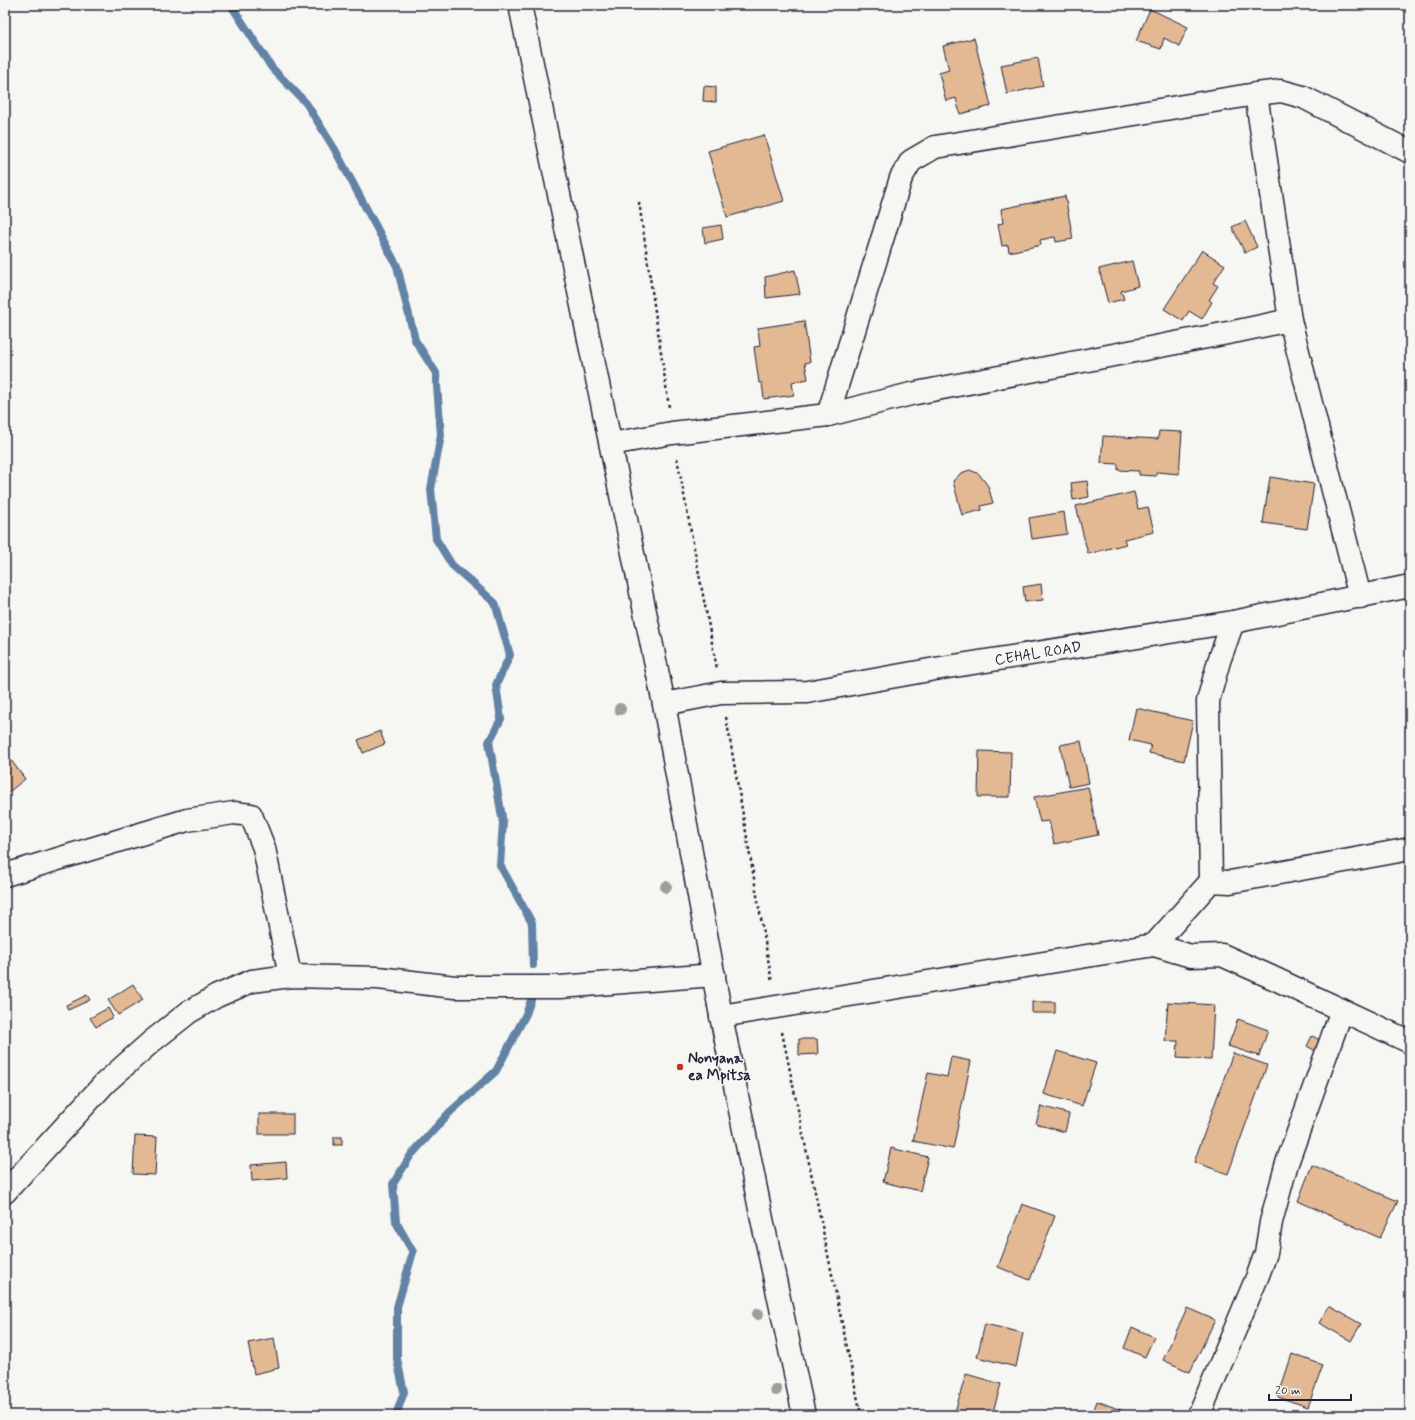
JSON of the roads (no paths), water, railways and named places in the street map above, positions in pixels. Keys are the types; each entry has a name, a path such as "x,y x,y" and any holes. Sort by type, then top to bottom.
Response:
{"street":[{"path":"520,5 664,704 721,1016 762,1219 804,1415"},
{"path":"828,415 901,178 911,161 935,147 1256,94 1281,92 1303,97 1410,152"},
{"path":"1256,94 1290,320 1360,597"},
{"path":"611,444 672,433 828,415 911,394 1290,320"},
{"name":"CEHAL ROAD","path":"664,704 721,693 807,692 943,668 1233,622 1410,586"},
{"path":"1154,945 1211,881 1208,701 1219,661 1233,622"},
{"path":"5,876 188,820 234,813 251,815 264,848 290,976"},
{"path":"1211,881 1230,882 1410,849"},
{"path":"721,1016 1154,945 1191,956 1222,955 1410,1042"},
{"path":"5,1192 105,1083 189,1012 217,996 252,981 290,976 378,978 455,987 560,987 714,975"},
{"path":"1199,1415 1266,1253 1271,1222 1287,1163 1342,1010"}],"waterway":[{"path":"231,5 272,68 306,103 334,148 397,266 415,340 436,373 441,435 431,489 436,539 452,565 495,603 510,655 496,685 501,719 489,742 503,823 500,865 532,923 533,965"},
{"path":"396,1415 404,1392 397,1359 397,1307 413,1252 396,1222 393,1184 411,1155 450,1112 496,1071 526,1014 531,1000"}],"place":[{"name":"Nonyana ea Mpitsa","path":"680,1067"}]}
